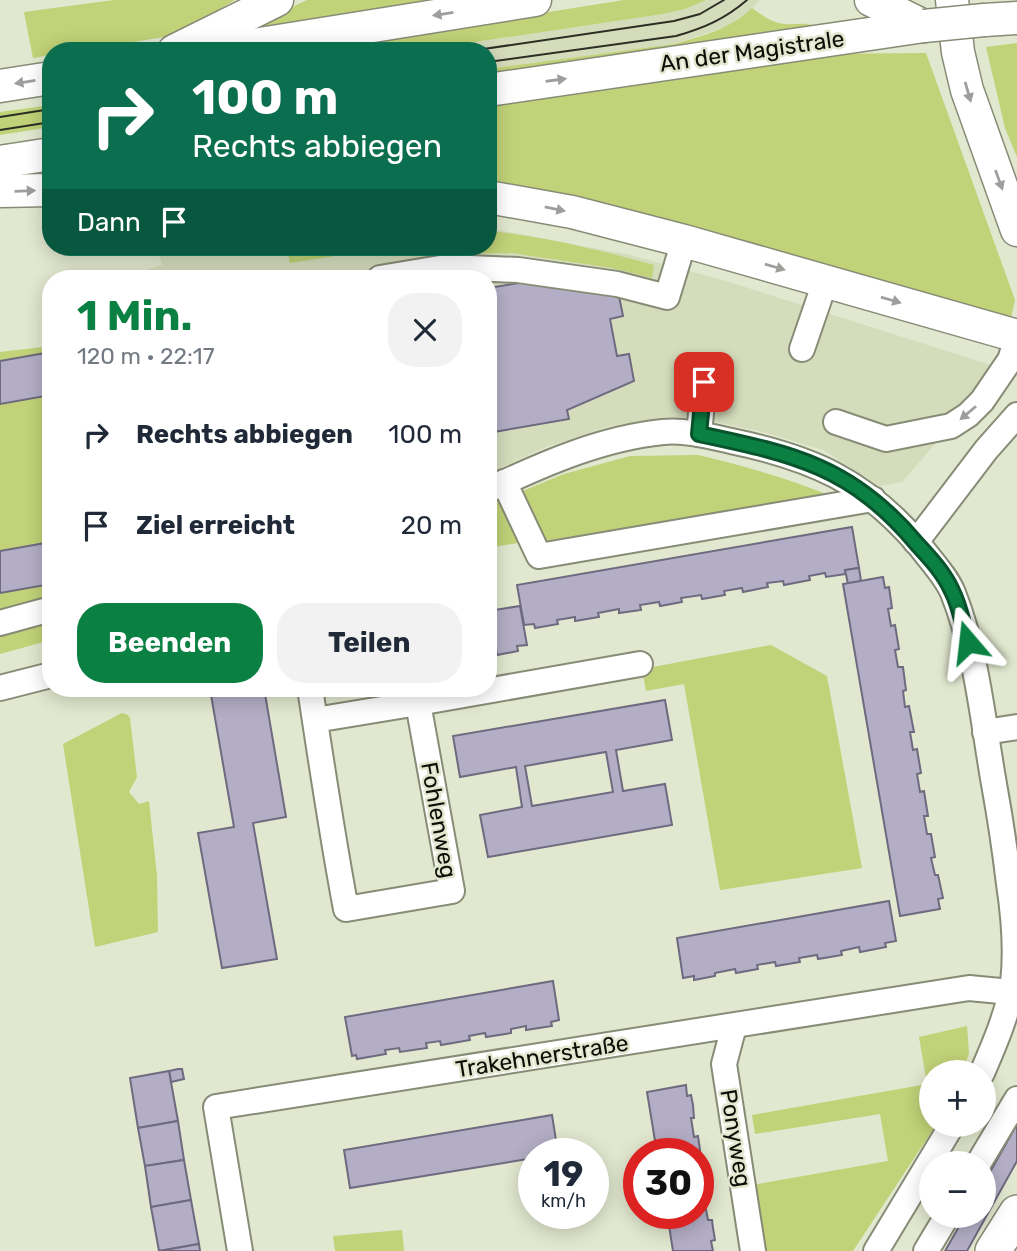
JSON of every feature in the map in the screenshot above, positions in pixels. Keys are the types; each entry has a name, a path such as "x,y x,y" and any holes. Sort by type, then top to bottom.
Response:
{"highway":[{"path":"993,1251 1017,1213"}],"main road":[{"path":"192,42 277,0"},
{"path":"274,42 535,0"},
{"path":"872,0 924,26"},
{"path":"952,0 958,52 967,90 1016,226"},
{"name":"An der Magistrale","path":"497,89 924,26 1017,18"},
{"path":"0,86 42,79"},
{"path":"0,162 42,155"},
{"path":"0,191 42,190"},
{"path":"497,199 572,212 684,241 1017,338"}],"street":[{"path":"428,270 446,267 518,270 617,284 667,298 684,241"},
{"path":"802,349 825,282"},
{"path":"836,422 886,439 951,426 968,415 982,401 1010,360 1017,338"},
{"path":"699,434 704,382"},
{"path":"916,542 986,450 1017,415"},
{"path":"497,486 560,458 625,439 665,432 699,434 761,447 820,466 847,480 897,519 939,570 953,592 968,642 985,732 1017,936 1012,997 988,1060"},
{"path":"497,488 539,556 873,499"},
{"path":"0,623 42,611"},
{"path":"497,689 640,664"},
{"path":"0,688 42,677"},
{"name":"Fohlenweg","path":"311,697 346,909 452,891 418,703"},
{"path":"315,720 452,697"},
{"path":"985,732 1017,727"},
{"name":"Trakehnerstraße","path":"240,1251 216,1107 969,988 1012,997"},
{"name":"Ponyweg","path":"734,1026 724,1064 753,1251"},
{"path":"986,1151 1017,1099"},
{"path":"876,1251 945,1137"},
{"path":"926,1251 940,1228"}],"shaded area":[{"path":"706,0 760,0 746,15 728,26 674,44 497,68 497,42 475,42 663,14"},
{"path":"497,230 630,255 726,281 991,365 942,436 902,482 880,486 823,450 763,432 701,419 657,419 610,426 543,448 497,470 497,270 146,270 162,265 160,256 497,256"}],"green space":[{"path":"114,0 235,0 176,35 134,42 42,42 42,56 33,58 24,12"},
{"path":"307,0 442,0 268,29 264,25 265,20"},
{"path":"624,0 706,0 663,14 475,42 362,42"},
{"path":"752,8 776,22 815,26 699,47 497,77 497,68 674,44 725,27"},
{"path":"1017,43 1017,157 1005,128 986,47"},
{"path":"926,53 1015,300 1011,318 497,187 497,104 822,54"},
{"path":"42,106 42,128 0,135 0,112"},
{"path":"497,232 572,244 654,265 652,278 612,268 512,253 497,253"},
{"path":"288,256 336,256 290,263"},
{"path":"42,347 42,642 0,654 0,352"},
{"path":"698,455 765,473 831,496 543,541 520,492 564,474 630,456"},
{"path":"498,501 518,543 497,546"},
{"path":"771,645 827,676 862,868 720,890 684,684 646,691 642,669"},
{"path":"122,713 130,718 137,777 129,792 139,804 149,801 157,876 158,932 95,947 63,744"},
{"path":"967,1026 967,1060 923,1060 919,1037"},
{"path":"919,1085 919,1137 928,1137 853,1251 764,1251 752,1185 888,1161 880,1114 755,1134 752,1115"},
{"path":"402,1230 404,1251 335,1251 333,1236"}],"building":[{"path":"544,279 546,287 618,291 623,316 610,319 617,356 629,354 634,381 567,410 569,419 497,431 497,287"},
{"path":"42,354 42,397 0,404 0,361"},
{"path":"852,527 859,568 845,570 846,574 826,577 825,573 809,576 810,580 784,585 783,581 767,583 768,587 743,592 742,588 724,591 725,595 702,599 701,595 681,598 682,602 660,606 659,602 640,605 641,610 619,613 619,609 598,613 599,617 575,621 575,617 557,620 558,624 535,628 534,624 524,625 517,585"},
{"path":"42,544 42,586 0,593 0,551"},
{"path":"859,568 861,581 848,584 845,570"},
{"path":"883,577 885,588 889,587 892,608 888,609 891,626 895,625 899,649 895,650 898,667 903,667 905,707 909,706 914,732 910,732 913,750 917,749 921,773 917,774 920,792 924,791 928,816 924,816 927,834 931,834 935,857 931,858 943,898 938,899 940,909 900,916 843,584"},
{"path":"520,606 527,645 517,646 518,651 497,655 497,610"},
{"path":"211,697 266,697 286,817 253,823 277,959 222,968 198,833 234,827"},
{"path":"665,700 672,740 616,750 623,791 665,784 672,825 488,857 480,815 522,807 516,767 460,777 453,736","holes":["606,752 613,792 532,806 525,766"]},
{"path":"889,901 896,941 885,943 886,947 860,952 859,947 841,951 842,955 818,959 817,955 799,958 800,962 776,966 775,962 757,965 758,969 736,973 735,969 694,980 694,976 683,978 677,938"},
{"path":"553,981 559,1020 551,1022 552,1026 526,1030 526,1026 511,1029 511,1033 486,1037 485,1033 469,1036 470,1040 441,1045 440,1041 426,1043 427,1048 400,1052 399,1048 385,1050 386,1054 357,1059 356,1055 352,1056 345,1017"},
{"path":"182,1069 184,1079 171,1082 169,1071"},
{"path":"169,1071 178,1121 138,1128 130,1078"},
{"path":"686,1085 687,1096 691,1095 693,1105 694,1118 691,1118 694,1137 698,1138 655,1138 647,1092"},
{"path":"552,1115 556,1138 518,1138 518,1161 350,1188 344,1150"},
{"path":"178,1121 184,1160 145,1166 138,1128"},
{"path":"1017,1124 1017,1161 996,1199 996,1162"},
{"path":"184,1160 191,1200 151,1207 145,1166"},
{"path":"191,1200 199,1244 159,1251 151,1207"},
{"path":"958,1228 980,1228 967,1251 945,1251"},
{"path":"670,1229 713,1229 715,1240 711,1241 713,1251 673,1251"},
{"path":"199,1244 200,1251 159,1251"}],"tram line":[{"path":"497,47 674,21 700,14 724,0"},
{"path":"497,61 676,36 714,22 747,0"},
{"path":"0,117 42,110"},
{"path":"0,130 42,123"}],"route":[{"path":"704,382 699,434 761,447 820,466 847,480 873,499 897,519 939,570 953,592 968,642"}]}
